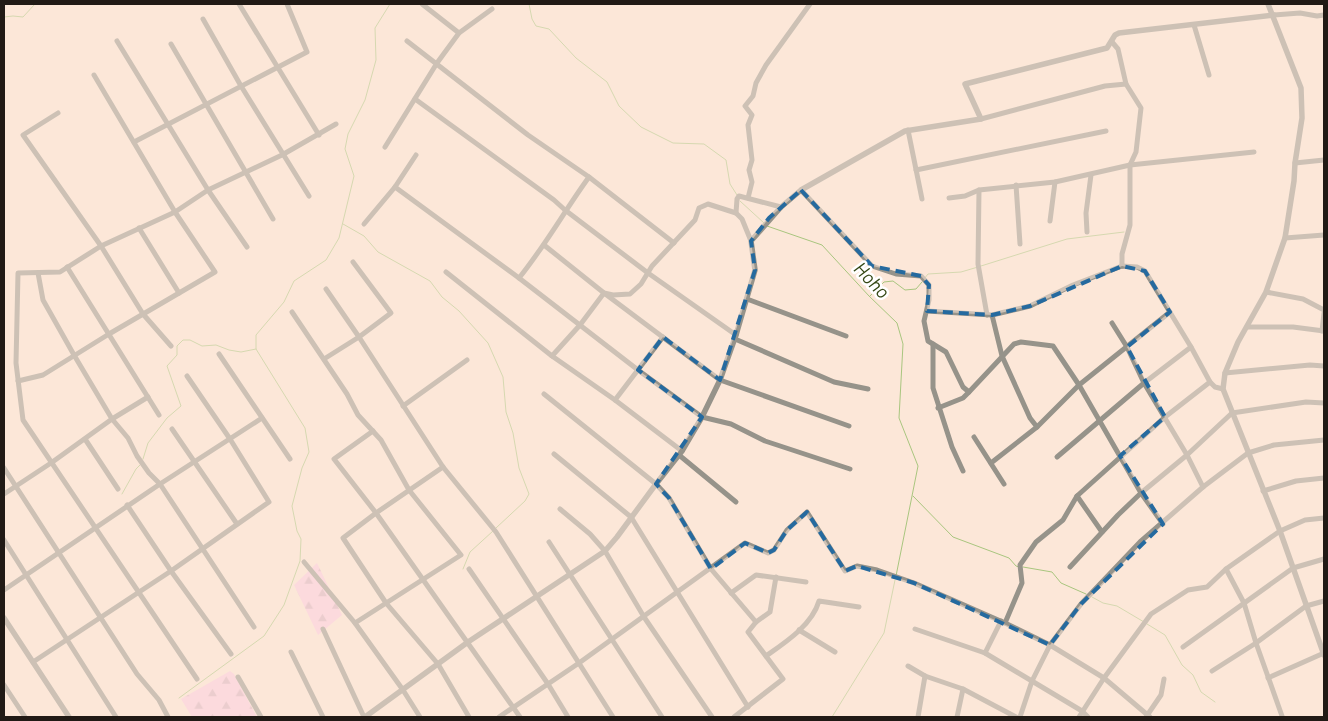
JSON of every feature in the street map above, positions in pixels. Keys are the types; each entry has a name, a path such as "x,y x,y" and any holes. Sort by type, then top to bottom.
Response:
{"street":[{"path":"239,4 319,135"},
{"path":"134,142 307,52 287,4"},
{"path":"422,4 459,33"},
{"path":"748,198 752,182 750,170 752,160 748,126 752,115 745,106 753,96 756,83 766,65 810,4"},
{"path":"1268,4 1274,15 1301,88 1302,118 1285,238 1266,292 1225,373 1223,389 1280,531 1306,606 1322,642 1324,654 1268,678"},
{"path":"386,147 437,63 459,33 492,9"},
{"path":"981,119 965,84 1107,48 1112,42 1114,35 1274,15 1300,13 1317,16 1324,15"},
{"path":"203,19 282,155 309,196"},
{"path":"1194,25 1209,75"},
{"path":"117,41 208,190 247,247"},
{"path":"407,41 528,135 589,177 674,243"},
{"path":"1112,42 1118,49 1126,84 1141,108 1136,152 1130,165 1130,225 1122,254 1122,266"},
{"path":"171,44 273,219"},
{"path":"18,381 43,375 108,334 214,272 175,212 94,75"},
{"path":"751,241 769,218 801,190 908,130 981,119 1105,86 1126,84"},
{"path":"415,99 554,200 648,273 736,337 834,382 868,389"},
{"path":"58,113 24,135 101,246 143,314 171,346"},
{"path":"197,679 23,420 16,363 18,273 60,272 101,246 175,212 208,190 282,155 336,124"},
{"path":"908,130 922,198"},
{"path":"916,170 1106,132"},
{"path":"949,198 966,196 979,190 1055,182 1130,165 1254,152"},
{"path":"364,224 395,188 416,156"},
{"path":"1295,163 1324,160"},
{"path":"1087,232 1086,213 1091,175"},
{"path":"519,278 544,245 565,210 589,177"},
{"path":"1050,221 1055,182"},
{"path":"1016,185 1020,244"},
{"path":"395,188 519,278 702,417 731,424 765,441 850,469"},
{"path":"801,190 872,266 896,274 920,276 929,285 930,300 924,321 928,341 946,352 962,387 969,392"},
{"path":"979,190 978,264 990,315 1002,356 1030,418 1037,427"},
{"path":"736,212 738,197 781,207"},
{"path":"323,629 365,717 373,715 403,690 468,642 605,551 680,453 702,417 720,380 736,337 756,270 751,241 742,219 736,212 708,204 699,208 695,220 652,266 641,284 630,294 613,296 604,293"},
{"path":"139,228 179,293"},
{"path":"1285,238 1324,235"},
{"path":"544,245 604,293 720,380 849,426"},
{"path":"324,359 359,337 391,313 352,262"},
{"path":"927,311 990,315 1030,306 1073,285 1122,266 1137,267 1145,271 1191,346 1210,382 1215,387 1223,389"},
{"path":"67,267 159,415"},
{"path":"446,272 552,356 615,400 736,502"},
{"path":"38,273 43,300 112,419 128,438 149,473 160,484 254,627"},
{"path":"326,289 443,467 495,529 613,717"},
{"path":"1247,327 1323,331 1324,311 1303,299 1266,292"},
{"path":"552,356 580,325 604,293"},
{"path":"747,299 846,336"},
{"path":"292,312 347,394 358,415 381,440 409,490 461,555 355,622"},
{"path":"991,463 1037,427 1079,385 1170,312"},
{"path":"1112,323 1128,347 1144,383 1204,487"},
{"path":"615,400 663,337"},
{"path":"938,408 963,398 1014,344 1021,342 1053,346 1079,385 1141,492 1163,524"},
{"path":"934,344 933,388 952,448 963,471"},
{"path":"1057,457 1191,346"},
{"path":"219,354 290,459"},
{"path":"403,406 467,360"},
{"path":"1225,373 1310,365 1324,366"},
{"path":"33,662 171,571 269,502 230,439 187,376"},
{"path":"985,653 1022,583 1020,566 1036,542 1063,520 1077,496 1120,456 1165,417 1210,382"},
{"path":"544,394 656,484 669,498 711,569 756,622"},
{"path":"4,494 51,464 112,419 148,397"},
{"path":"1070,567 1141,492 1186,455 1232,413 1306,402 1324,403"},
{"path":"4,590 160,484 262,418"},
{"path":"172,429 237,524"},
{"path":"373,431 334,459 376,513 520,717"},
{"path":"974,437 1004,484"},
{"path":"85,439 118,489"},
{"path":"908,666 926,676 964,689 1018,717 1032,681 1050,645 1081,604 1140,542 1204,487 1248,453 1274,445 1324,440"},
{"path":"554,454 632,517 748,707"},
{"path":"443,467 343,538 386,603 438,664 469,717"},
{"path":"4,468 100,618 137,674 159,700 168,717"},
{"path":"1263,490 1296,481 1324,478"},
{"path":"1077,496 1102,532"},
{"path":"127,506 231,654"},
{"path":"560,509 590,534 605,551 644,616 712,717"},
{"path":"499,717 579,663 745,543 768,553 774,550 787,530 807,512 845,571 857,566 877,570 914,583 1003,622 1050,645 1104,678 1148,717 1161,695 1164,679"},
{"path":"1079,717 1104,678 1150,614 1188,590 1207,587 1226,569 1280,531 1305,520 1324,518"},
{"path":"4,540 116,717"},
{"path":"549,542 662,717"},
{"path":"1183,647 1293,568 1324,559"},
{"path":"304,562 355,622 420,717"},
{"path":"468,569 548,684 568,717"},
{"path":"1226,569 1244,603 1282,716"},
{"path":"731,593 756,575 806,582"},
{"path":"734,717 783,679 748,632 756,622 770,612 776,577"},
{"path":"766,656 799,630 817,610 819,601 860,606"},
{"path":"1212,671 1256,643 1306,606 1324,601"},
{"path":"4,618 69,717"},
{"path":"915,629 985,653 1082,711 1088,717"},
{"path":"799,630 834,652"},
{"path":"291,652 323,717"},
{"path":"918,717 926,676"},
{"path":"238,677 261,717"},
{"path":"4,686 25,717"},
{"path":"956,717 964,689"}],"highlighted area":[{"path":"801,190 872,266 921,276 929,285 927,311 992,315 1030,306 1122,266 1145,271 1170,312 1127,347 1165,417 1120,456 1163,524 1081,604 1050,645 914,583 857,566 845,571 807,512 787,530 774,550 768,553 745,543 711,569 669,498 656,484 702,417 638,370 663,337 720,380 755,270 751,241 769,218"}],"green space":[{"path":"317,563 342,615 318,635 294,585"},
{"path":"230,671 234,674 257,717 192,717 181,699"}],"waterway":[{"path":"4,17 23,17 35,4"},
{"path":"179,698 264,636 284,605 300,561 301,539 297,531 292,506 302,468 309,452 305,428 256,349 256,335 284,302 294,281 326,260 339,238 354,176 345,149 348,134 365,100 376,60 375,28 390,4"},
{"name":"Hoho","path":"529,4 532,19 536,26 549,29 576,58 607,82 619,106 641,127 673,143 704,144 726,160 730,184 737,195"},
{"path":"4,45 4,50"},
{"name":"Hoho","path":"740,201 764,223"},
{"path":"343,224 364,236 378,252 430,281 442,297 459,311 488,343 503,377 506,412 513,433 519,468 529,494 525,501 496,528"},
{"name":"Hoho","path":"767,226 822,245 897,323 903,344 899,418 918,466 896,576"},
{"path":"981,266 1067,239 1124,232"},
{"path":"924,279 928,274 961,272 978,267"},
{"path":"870,296 884,282 893,281 905,290 916,289 922,282"},
{"path":"143,459 148,443 167,418 181,406 167,366 177,355 177,346 183,340 190,340 202,346 216,345 241,352 256,349"},
{"path":"122,494 140,465"},
{"path":"913,496 953,537 1009,558 1019,567"},
{"path":"463,569 470,552 493,531"},
{"path":"1023,567 1052,572 1061,583 1086,594"},
{"name":"Hoho","path":"832,717 884,633 895,580"},
{"path":"1092,597 1103,603 1117,606 1144,622"},
{"path":"1147,624 1165,635 1182,665 1193,675 1201,692 1215,702"}]}
